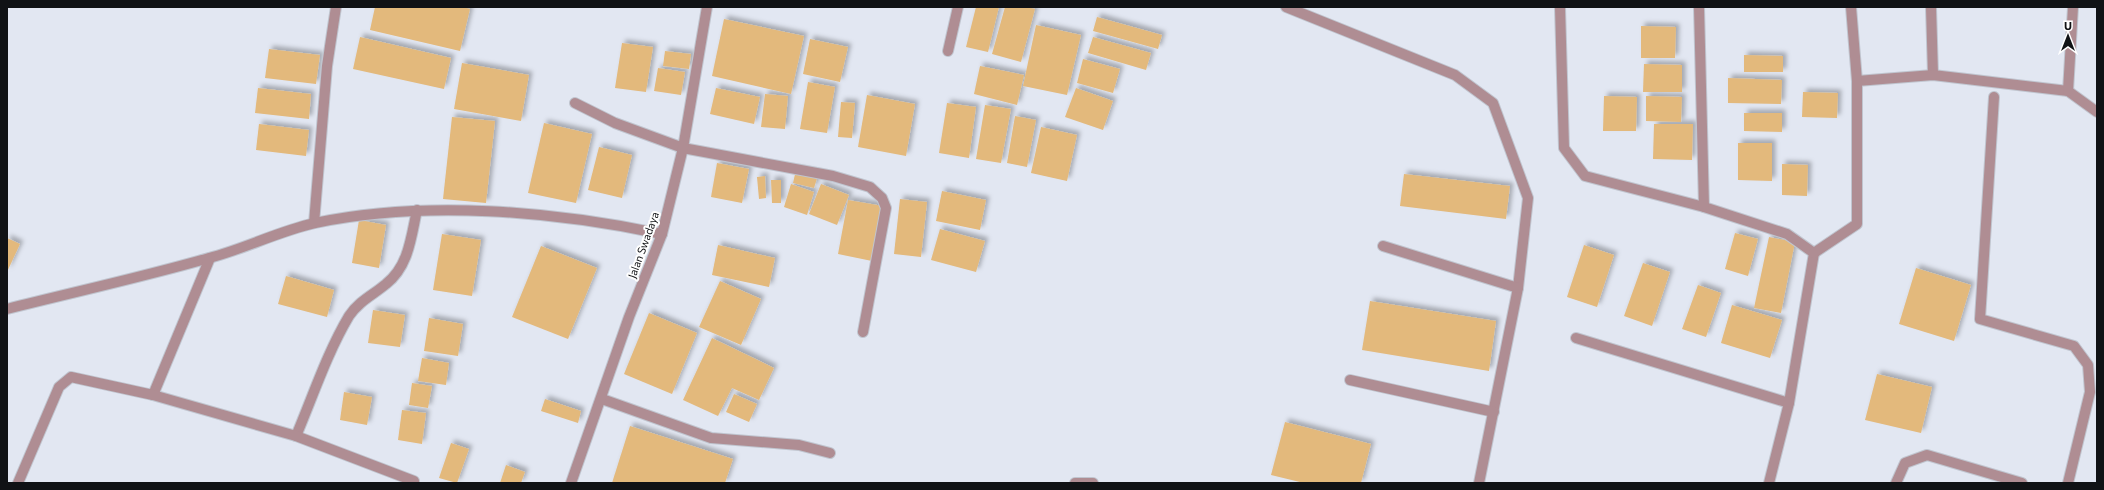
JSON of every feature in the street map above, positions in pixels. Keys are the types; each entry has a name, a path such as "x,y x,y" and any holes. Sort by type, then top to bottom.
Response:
{"street":[{"path":"314,223 327,66 336,7"},
{"name":"Jalan Swadaya","path":"571,483 602,399 629,317 662,234 683,148 707,7"},
{"path":"948,51 958,7"},
{"path":"1286,7 1455,75 1493,103 1528,198 1518,288 1479,483"},
{"path":"1560,7 1564,148 1585,176 1704,207 1787,234 1814,253"},
{"path":"1699,7 1704,207"},
{"path":"1769,483 1789,403 1814,253 1857,224 1857,81 1851,7"},
{"path":"1931,7 1933,75"},
{"path":"2068,91 2073,7"},
{"path":"1857,81 1933,75 2068,91 2097,112"},
{"path":"1994,98 1980,319 2074,346 2088,365 2090,392 2068,483"},
{"path":"576,103 615,123 683,148 833,176 870,187 882,198 886,208 885,221 863,332"},
{"path":"296,436 339,335 350,314 363,300 386,284 403,266 417,210"},
{"path":"7,309 210,258 314,223 417,210 528,215 623,226 662,234"},
{"path":"1383,246 1518,288"},
{"path":"152,395 210,258"},
{"path":"1576,338 1789,403"},
{"path":"18,483 59,387 64,381 71,377 152,395 296,436 415,482"},
{"path":"1350,380 1494,412"},
{"path":"602,399 711,438 799,445 830,453"},
{"path":"1896,483 1906,463 1926,455 2022,483"},
{"path":"1075,483 1093,483"}],"building":[{"path":"375,7 463,7 470,9 460,51 370,30"},
{"path":"976,7 999,7 988,52 966,47"},
{"path":"1005,7 1027,7 1035,9 1021,62 992,54"},
{"path":"1097,17 1162,35 1158,49 1093,31"},
{"path":"724,19 804,36 791,94 712,76"},
{"path":"1036,25 1081,35 1067,95 1023,86"},
{"path":"1641,26 1676,27 1675,58 1641,58"},
{"path":"360,37 451,58 444,89 353,69"},
{"path":"1093,37 1151,53 1146,70 1088,53"},
{"path":"810,39 848,47 840,82 803,74"},
{"path":"622,43 653,47 646,92 615,88"},
{"path":"269,49 320,55 316,84 265,78"},
{"path":"665,51 691,54 689,69 663,66"},
{"path":"1744,55 1783,56 1783,72 1744,72"},
{"path":"1083,59 1120,69 1113,93 1077,83"},
{"path":"462,63 529,75 521,121 454,109"},
{"path":"1644,64 1682,65 1682,92 1643,92"},
{"path":"980,66 1024,75 1017,105 974,94"},
{"path":"658,68 685,72 681,95 654,91"},
{"path":"1728,78 1782,80 1781,104 1728,103"},
{"path":"808,82 835,87 827,133 800,129"},
{"path":"258,88 311,94 309,119 255,113"},
{"path":"716,88 760,97 754,124 710,114"},
{"path":"1076,88 1113,101 1103,130 1065,117"},
{"path":"1803,92 1838,93 1837,118 1802,117"},
{"path":"765,94 788,96 785,129 761,127"},
{"path":"867,95 915,104 906,156 858,147"},
{"path":"1604,96 1637,97 1636,131 1603,131"},
{"path":"1646,96 1682,97 1681,122 1646,121"},
{"path":"841,102 855,103 852,138 838,137"},
{"path":"947,103 976,107 969,158 939,153"},
{"path":"985,105 1011,109 1001,163 976,159"},
{"path":"1744,113 1782,113 1782,132 1744,131"},
{"path":"1015,116 1036,120 1027,167 1007,163"},
{"path":"452,117 495,121 486,203 443,199"},
{"path":"544,123 592,134 576,203 528,193"},
{"path":"259,124 309,130 306,156 256,150"},
{"path":"1654,124 1693,124 1692,160 1653,159"},
{"path":"1041,127 1077,135 1067,181 1031,173"},
{"path":"1738,143 1772,143 1772,181 1738,180"},
{"path":"599,147 632,155 622,198 588,190"},
{"path":"717,163 749,169 742,203 711,197"},
{"path":"1782,164 1808,165 1807,196 1782,195"},
{"path":"796,170 818,175 814,188 793,183"},
{"path":"1404,174 1510,186 1506,219 1400,206"},
{"path":"765,176 766,198 759,199 757,177"},
{"path":"771,180 781,180 781,203 772,203"},
{"path":"791,184 814,192 807,215 784,207"},
{"path":"821,184 849,195 837,225 809,214"},
{"path":"942,191 986,200 980,230 936,221"},
{"path":"900,199 927,202 921,257 894,254"},
{"path":"848,200 883,206 872,261 838,254"},
{"path":"359,220 386,225 379,268 352,263"},
{"path":"940,229 985,241 976,272 931,260"},
{"path":"1735,233 1758,239 1748,276 1725,269"},
{"path":"442,234 481,240 472,296 433,290"},
{"path":"1769,237 1795,242 1781,313 1754,308"},
{"path":"7,238 20,244 7,272"},
{"path":"718,245 775,258 769,287 712,275"},
{"path":"1584,245 1614,255 1597,307 1567,297"},
{"path":"541,246 597,268 568,339 512,317"},
{"path":"1643,263 1670,272 1652,326 1624,316"},
{"path":"1916,268 1971,285 1954,341 1899,324"},
{"path":"286,276 334,290 327,317 278,304"},
{"path":"720,281 761,299 741,345 699,327"},
{"path":"1698,285 1721,293 1706,337 1682,329"},
{"path":"1370,301 1496,321 1489,371 1362,350"},
{"path":"1732,305 1782,320 1770,358 1721,343"},
{"path":"373,310 405,315 400,347 368,343"},
{"path":"649,313 697,333 672,394 624,374"},
{"path":"429,318 463,324 458,356 424,351"},
{"path":"712,338 774,368 759,400 732,388 718,416 683,400"},
{"path":"422,358 449,363 446,385 418,381"},
{"path":"1877,374 1932,387 1921,433 1865,420"},
{"path":"412,383 432,386 428,408 409,405"},
{"path":"344,392 372,397 367,425 340,420"},
{"path":"734,394 757,404 749,422 726,412"},
{"path":"545,399 581,411 578,423 541,411"},
{"path":"402,410 426,413 422,444 398,440"},
{"path":"1285,422 1371,444 1361,483 1304,483 1271,475"},
{"path":"630,426 733,459 725,483 612,483"},
{"path":"451,443 469,449 457,483 439,478"},
{"path":"506,465 525,472 521,483 500,483"}]}
